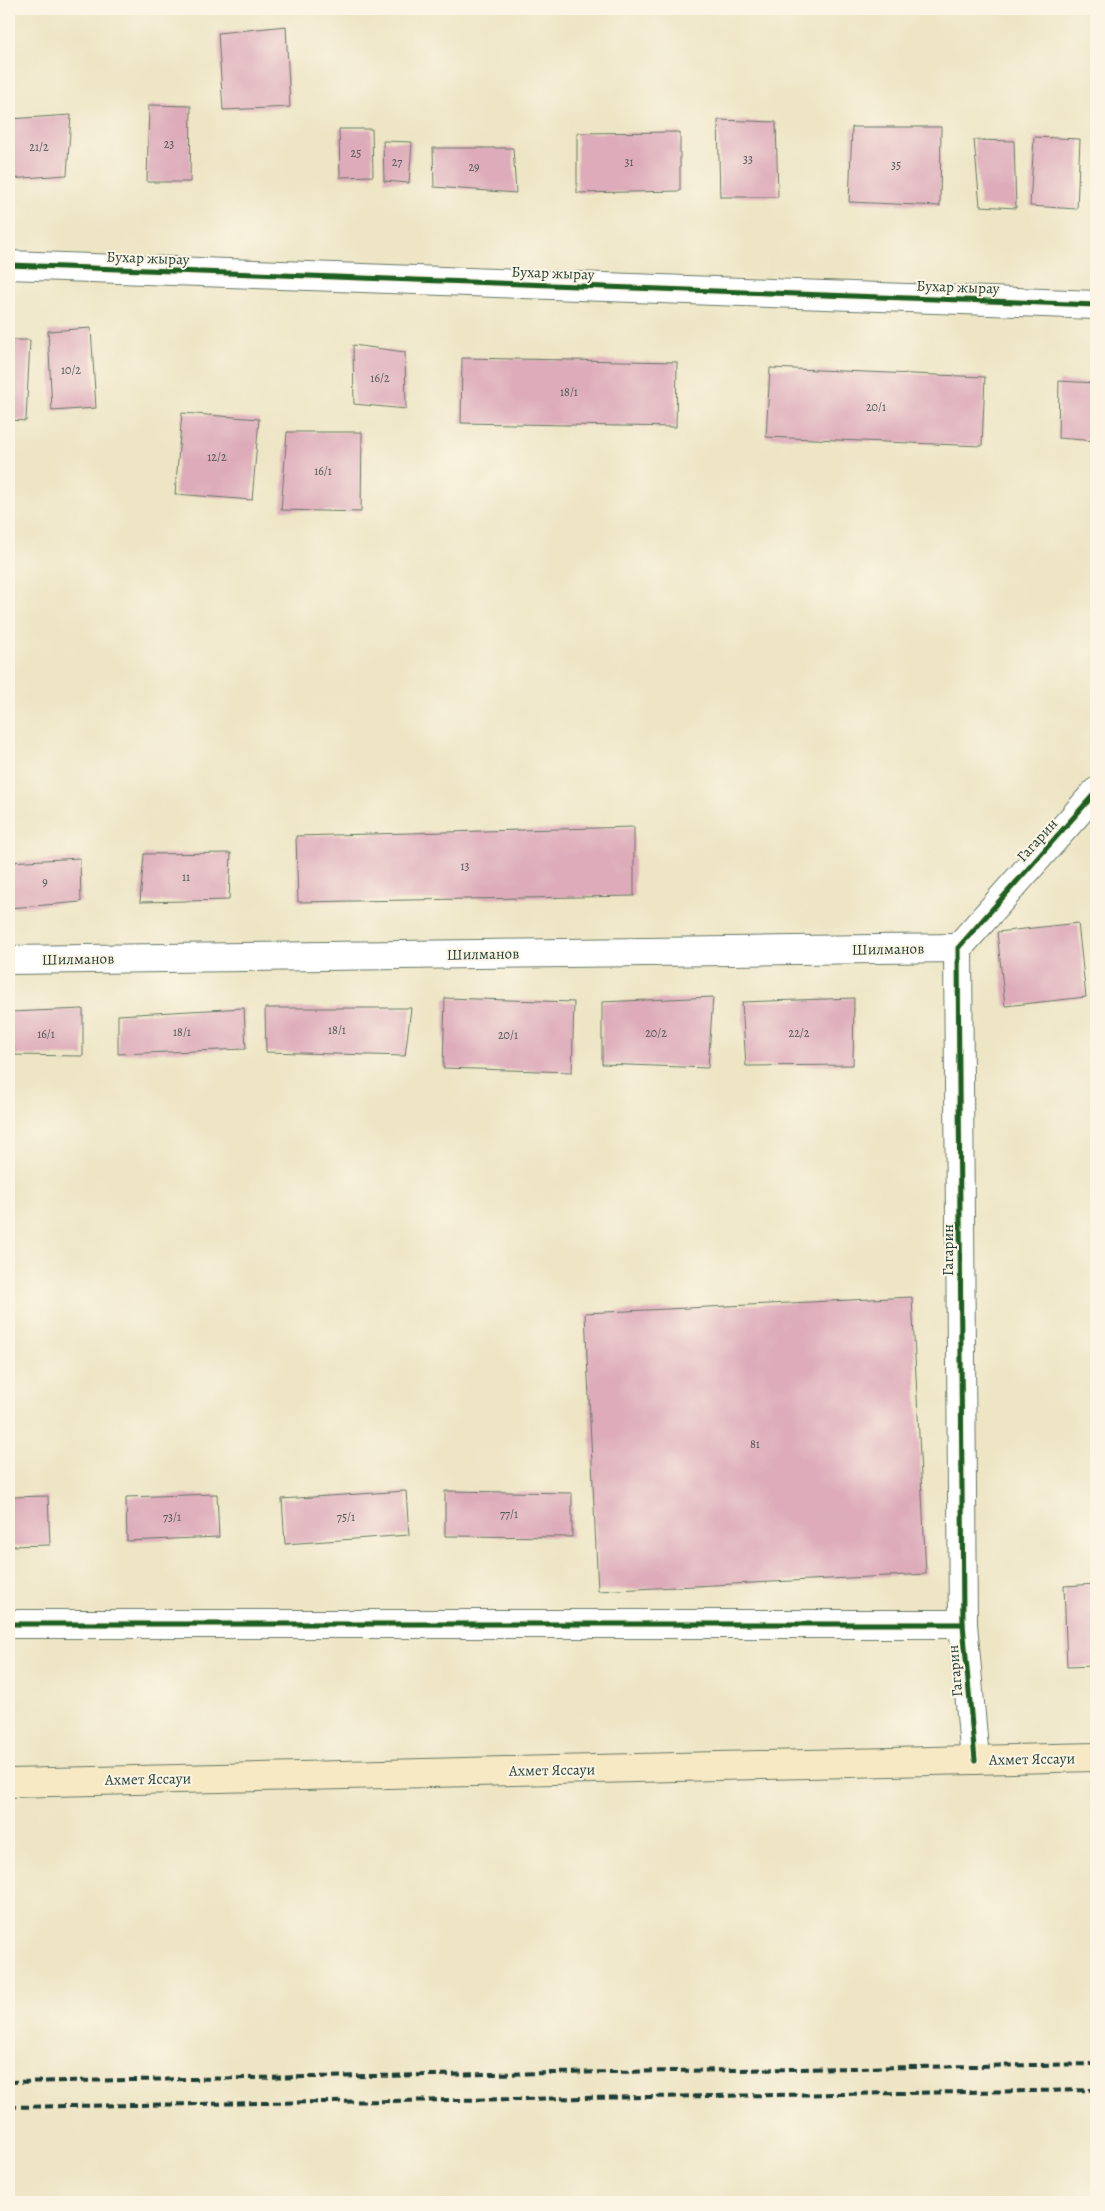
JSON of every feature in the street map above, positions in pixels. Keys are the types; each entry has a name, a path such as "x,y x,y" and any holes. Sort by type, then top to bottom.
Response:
{"main road":[{"name":"Ахмет Яссауи","path":"9,1783 1096,1757"}],"street":[{"name":"Бухар жырау","path":"9,265 1096,305"},
{"name":"Гагарин","path":"975,1760 964,1624 958,948 1096,792"},
{"name":"Шилманов","path":"9,960 958,948"},
{"path":"9,1624 964,1624"}],"building":[{"path":"286,26 290,107 223,110 218,33"},
{"path":"149,105 191,106 190,182 147,182"},
{"path":"71,115 67,175 9,179 9,119"},
{"path":"718,120 776,122 778,197 720,197"},
{"path":"852,127 941,127 940,206 849,202"},
{"path":"339,129 372,129 373,176 340,177"},
{"path":"680,132 680,191 577,193 577,133"},
{"path":"1034,137 1080,139 1077,209 1030,206"},
{"path":"974,140 1014,141 1016,208 980,206"},
{"path":"383,141 412,142 409,183 384,181"},
{"path":"433,148 513,148 516,193 434,187"},
{"path":"91,328 96,408 52,411 48,331"},
{"path":"9,340 30,340 26,421 9,420"},
{"path":"353,345 405,352 406,409 354,404"},
{"path":"462,358 677,362 676,427 461,423"},
{"path":"770,368 985,377 982,446 766,437"},
{"path":"1059,381 1096,383 1096,441 1058,438"},
{"path":"182,413 259,419 252,500 175,494"},
{"path":"287,432 362,432 361,512 281,510"},
{"path":"634,827 634,896 298,902 296,836"},
{"path":"231,853 229,900 140,902 144,854"},
{"path":"80,858 81,902 9,908 9,862"},
{"path":"1078,923 1086,997 1005,1006 997,932"},
{"path":"713,997 708,1068 602,1064 602,1002"},
{"path":"445,998 574,1002 572,1072 443,1068"},
{"path":"854,998 853,1065 746,1066 742,1002"},
{"path":"244,1008 246,1049 118,1054 118,1015"},
{"path":"265,1008 411,1008 405,1056 266,1052"},
{"path":"83,1009 83,1056 9,1055 9,1012"},
{"path":"912,1297 926,1574 598,1591 585,1313"},
{"path":"406,1491 409,1535 285,1544 282,1499"},
{"path":"445,1491 572,1493 572,1537 445,1536"},
{"path":"217,1494 219,1537 127,1541 126,1497"},
{"path":"48,1496 50,1545 9,1546 9,1497"},
{"path":"1096,1584 1096,1666 1067,1667 1064,1586"}],"railway":[{"path":"9,2082 1096,2064"},
{"path":"9,2107 1096,2090"}],"cycle path":[{"path":"9,265 1096,305"},
{"path":"975,1760 963,1624 958,948 1096,792"},
{"path":"9,1624 963,1624"}]}
